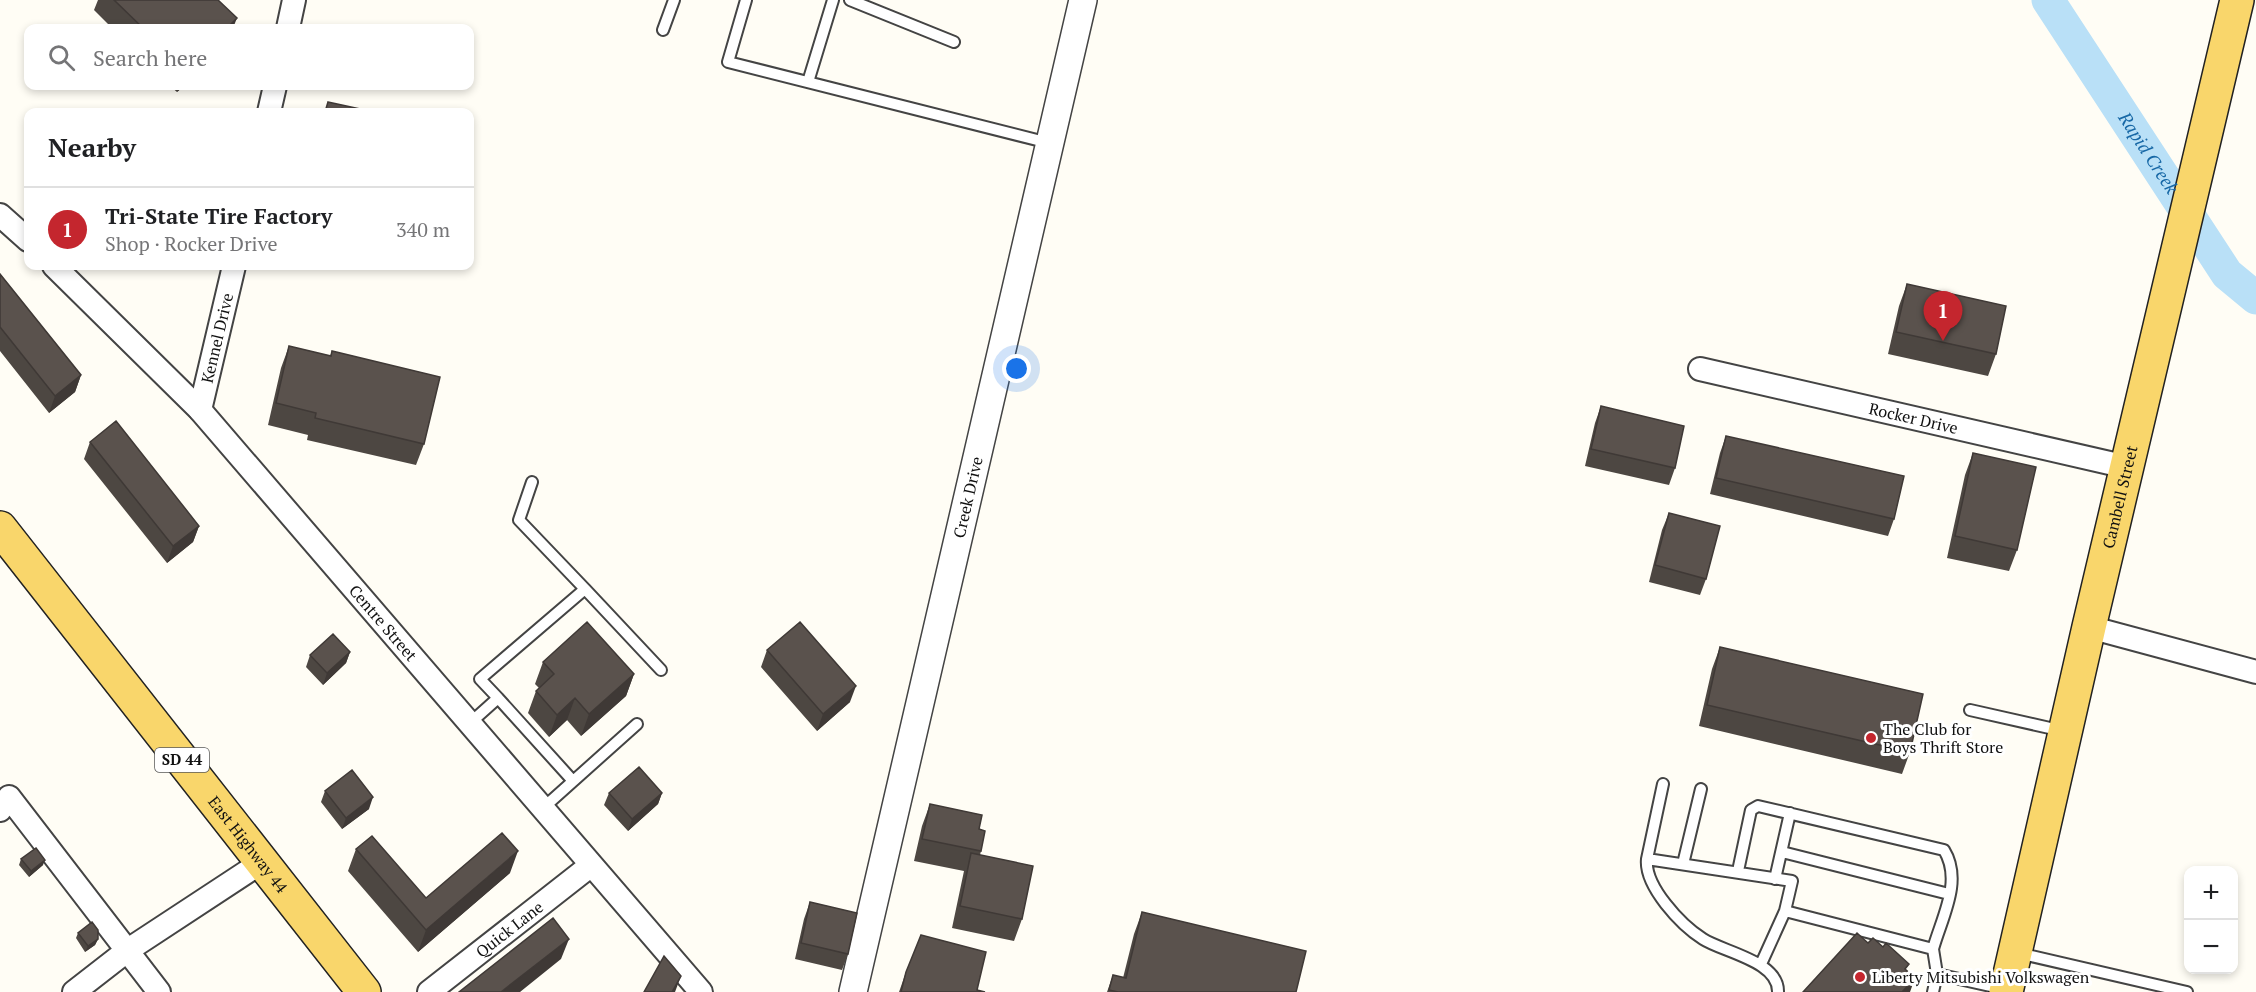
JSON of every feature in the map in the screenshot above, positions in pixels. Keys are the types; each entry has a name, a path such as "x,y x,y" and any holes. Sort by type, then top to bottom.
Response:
{"main road":[{"name":"Cambell Street","path":"2006,991 2237,0"},
{"name":"East Highway 44","path":"0,528 364,992"}],"street":[{"path":"289,24 294,0"},
{"name":"Creek Drive","path":"853,992 1083,0"},
{"path":"270,108 274,90"},
{"path":"0,215 24,236"},
{"name":"Centre Street","path":"58,270 200,410 696,990"},
{"name":"Kennel Drive","path":"200,410 233,270"},
{"name":"Rocker Drive","path":"1700,369 2127,467"},
{"path":"2089,627 2256,672"},
{"path":"0,810 9,797 159,992"},
{"path":"74,992 128,950 262,862"},
{"name":"Quick Lane","path":"429,992 590,866"}],"lane":[{"path":"663,30 674,0"},
{"path":"746,0 728,62 1049,143"},
{"path":"808,82 833,0"},
{"path":"850,0 954,42"},
{"path":"532,482 519,520 660,670"},
{"path":"573,781 480,680 585,589"},
{"path":"469,724 498,698"},
{"path":"1970,710 2065,732"},
{"path":"542,810 637,724"},
{"path":"1663,784 1647,859 1646,869 1650,877 1671,911 1703,939 1761,964 1778,986 1778,992"},
{"path":"1683,864 1701,789"},
{"path":"1738,871 1751,810 1758,806 1944,850 1952,863 1954,880 1933,949 1937,974 1933,992"},
{"path":"1775,879 1790,813"},
{"path":"1782,852 1949,894"},
{"path":"1647,859 1792,881 1785,911 1761,964"},
{"path":"1785,911 1933,949"},
{"path":"2015,952 2187,992"},
{"path":"1937,974 2006,991"}],"building":[{"path":"114,0 218,0 237,18 231,24 139,24"},
{"path":"328,102 356,108 326,108"},
{"path":"0,274 81,375 55,396 0,327"},
{"path":"1907,284 2006,306 1996,354 1896,332"},
{"path":"289,346 331,356 332,351 440,377 424,444 315,418 316,413 276,403"},
{"path":"1601,406 1684,426 1675,468 1591,449"},
{"path":"116,421 199,526 173,546 90,442"},
{"path":"1726,436 1904,476 1894,519 1716,478"},
{"path":"1973,453 2036,467 2017,550 1955,536"},
{"path":"1669,513 1720,526 1706,579 1655,565"},
{"path":"587,622 634,674 589,714 575,698 557,715 536,691 554,674 543,662"},
{"path":"800,622 856,686 823,714 767,650"},
{"path":"333,634 350,652 327,673 310,655"},
{"path":"1720,647 1923,694 1910,752 1707,705"},
{"path":"639,767 662,793 632,819 609,793"},
{"path":"352,770 373,797 346,818 325,791"},
{"path":"930,804 982,815 979,829 985,831 981,851 922,839"},
{"path":"502,833 518,851 426,930 356,849 372,836 426,898"},
{"path":"36,848 45,860 31,871 21,859"},
{"path":"971,853 1033,866 1022,919 960,906"},
{"path":"810,902 857,913 848,954 801,943"},
{"path":"1142,912 1306,951 1296,992 1118,992 1109,990 1113,975 1126,978"},
{"path":"553,918 569,939 501,992 459,992"},
{"path":"92,922 98,930 98,939 88,946 78,933"},
{"path":"1857,933 1868,943 1873,938 1883,947 1886,943 1909,964 1905,969 1915,978 1902,992 1803,992"},
{"path":"921,935 986,952 977,990 985,992 901,992 906,972"},
{"path":"664,956 681,976 672,992 644,992"}],"waterway":[{"name":"Rapid Creek","path":"2048,0 2227,274 2256,298"}],"place":[{"name":"Tri-State Tire Factory","path":"1943,341"},
{"name":"The Club for Boys Thrift Store","path":"1871,738"},
{"name":"Liberty Mitsubishi Volkswagen","path":"1860,977"}]}
